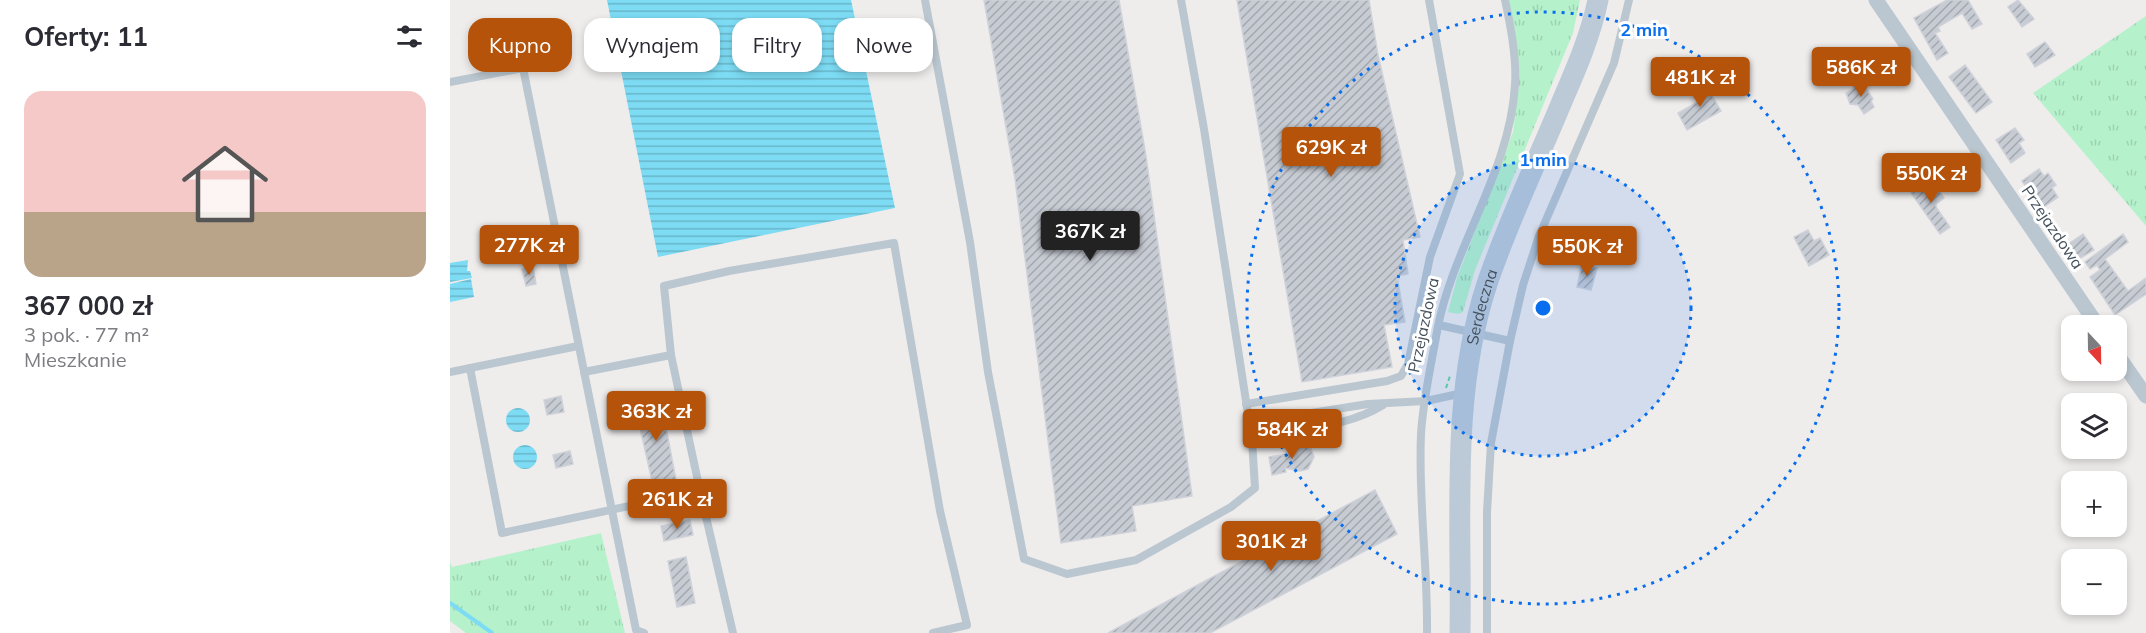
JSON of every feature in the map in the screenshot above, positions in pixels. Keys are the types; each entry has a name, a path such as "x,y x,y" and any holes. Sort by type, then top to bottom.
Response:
{"street":[{"name":"Serdeczna","path":"1461,633 1460,519 1465,393 1474,332 1487,284 1577,65 1598,0"},
{"name":"Przejazdowa","path":"1876,0 2091,315"},
{"path":"2127,369 2146,396"}],"lane":[{"path":"925,0 970,242 988,372 1024,559 1067,574 1136,560 1231,507 1255,488 1252,440 1204,129 1180,0"},
{"path":"1246,404 1387,381 1401,376 1408,364 1430,257 1460,174 1429,0"},
{"name":"Przejazdowa","path":"1428,633 1421,433 1439,325 1451,278 1486,195 1509,130 1516,84 1511,26 1505,0"},
{"path":"1487,633 1487,512 1491,442 1510,341 1523,285 1539,236 1614,63 1629,0"},
{"path":"450,82 523,68 636,630 644,633"},
{"path":"733,633 670,355 664,286 729,271 894,243 940,511 967,625 933,633"},
{"path":"1439,325 1510,341"},
{"path":"450,372 578,346"},
{"path":"584,372 670,355"},
{"path":"470,368 502,533 700,491"},
{"path":"1249,423 1368,404 1384,405 1465,393"},
{"path":"1252,440 1280,432 1315,429 1370,413 1384,405"}],"green space":[{"path":"1508,0 1580,0 1573,33 1475,270 1463,312 1458,314 1448,312 1457,278 1513,132 1519,85 1514,25"},
{"path":"2146,16 2146,226 2033,93"},
{"path":"601,533 625,633 466,633 450,621 450,562 452,567"}],"water":[{"path":"607,0 851,0 855,18 834,18 834,72 866,72 895,208 658,257 621,72 720,72 720,18 611,18"},
{"path":"468,260 467,271 470,271 472,278 450,282 450,263"},
{"path":"471,279 474,297 450,302 450,284"},
{"path":"518,408 526,412 530,420 526,428 518,432 510,428 506,420 510,412"},
{"path":"525,445 530,446 536,452 536,462 530,468 525,469 520,468 514,462 513,457 514,452 520,446"}],"building":[{"path":"984,0 1119,0 1146,156 1192,496 1132,506 1136,531 1061,543 1015,179"},
{"path":"1237,0 1369,0 1378,55 1420,237 1403,240 1408,274 1397,276 1405,322 1384,325 1392,367 1302,382"},
{"path":"1947,0 1968,0 1982,24 1972,29 1962,13 1938,27 1940,31 1935,33 1948,53 1937,60 1914,18"},
{"path":"2018,0 2034,19 2022,27 2008,7"},
{"path":"2045,42 2055,55 2035,67 2027,54"},
{"path":"1965,65 1992,102 1976,113 1949,77"},
{"path":"1701,77 1721,111 1687,130 1678,113 1703,99 1694,82"},
{"path":"1862,83 1873,99 1871,101 1874,107 1864,114 1858,105 1850,104 1846,93 1853,89 1854,85"},
{"path":"2015,128 2024,140 2019,143 2025,153 2011,163 1996,140"},
{"path":"2039,169 2044,176 2048,173 2056,185 2052,188 2058,197 2041,209 2022,181"},
{"path":"1931,179 1944,198 1936,204 1936,207 1950,227 1940,234 1911,193"},
{"path":"1808,230 1814,241 1820,238 1829,255 1809,266 1794,237"},
{"path":"2083,234 2094,250 2077,260 2067,245"},
{"path":"2123,234 2128,242 2105,259 2128,291 2146,278 2146,294 2115,315 2090,277 2100,270 2097,265 2090,269 2085,262"},
{"path":"1582,265 1597,268 1591,290 1577,287"},
{"path":"533,267 536,284 526,286 522,269"},
{"path":"561,396 564,412 547,415 544,400"},
{"path":"660,396 677,485 654,490 634,401"},
{"path":"1303,445 1311,449 1314,457 1308,469 1300,471 1285,468 1286,472 1272,475 1269,457 1288,454 1295,446"},
{"path":"570,451 573,464 556,468 553,455"},
{"path":"1375,490 1397,534 1210,633 1108,633"},
{"path":"690,520 693,535 664,541 661,526"},
{"path":"686,557 695,603 677,607 668,561"}],"waterway":[{"path":"450,603 492,633"}]}
